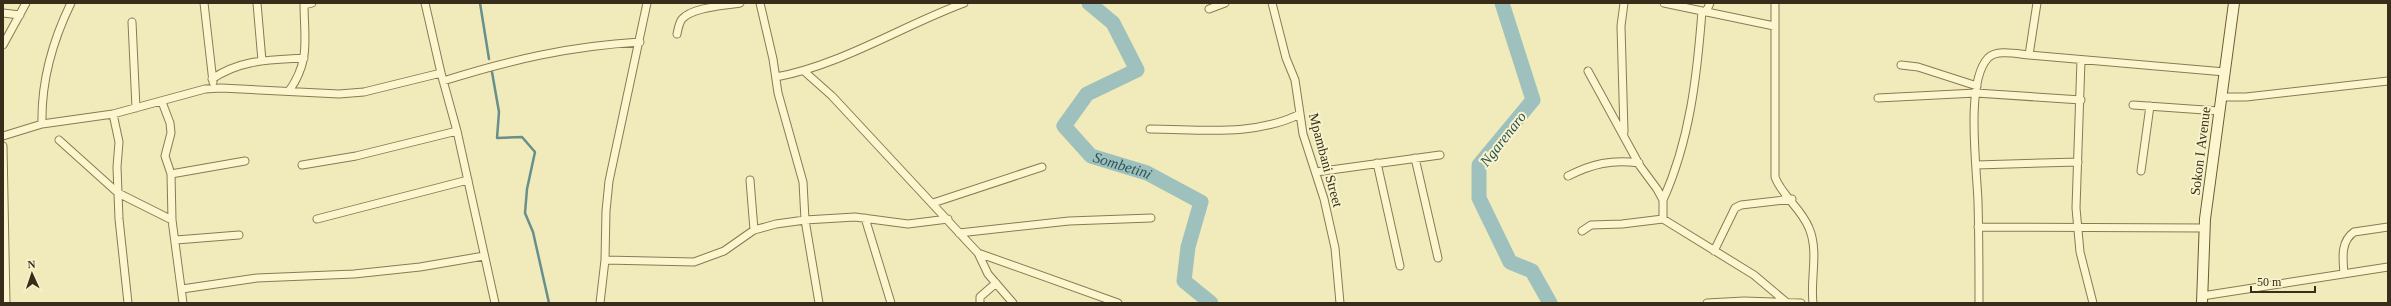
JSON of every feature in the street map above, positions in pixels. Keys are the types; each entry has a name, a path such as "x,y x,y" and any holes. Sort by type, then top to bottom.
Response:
{"street":[{"path":"3,45 26,3"},
{"path":"42,124 45,79 59,28 71,3"},
{"path":"204,3 213,88"},
{"path":"257,3 262,61"},
{"path":"289,91 302,70 304,58 304,4 312,3"},
{"path":"425,3 441,73 457,131 495,303"},
{"path":"600,303 606,260 606,211 609,181 640,42 647,3"},
{"path":"677,34 681,20 688,14 699,10 740,3"},
{"path":"760,3 778,93 803,182 805,220 819,303"},
{"path":"776,77 805,72 920,20 964,3"},
{"path":"1209,9 1225,3"},
{"name":"Mpambani Street","path":"1272,3 1286,58 1295,80 1303,134 1316,172 1335,248 1340,303"},
{"path":"1624,3 1621,26 1624,136"},
{"path":"1664,3 1774,26"},
{"path":"1663,219 1662,200 1678,160 1692,106 1704,12 1710,3"},
{"path":"1775,3 1775,177 1778,184 1792,199 1804,218 1812,239 1814,303"},
{"path":"2029,55 2037,3"},
{"name":"Sokon I Avenue","path":"2202,300 2205,228 2234,3"},
{"path":"3,13 20,15"},
{"path":"132,22 136,108"},
{"path":"444,82 519,58 606,44 640,42"},
{"path":"1979,303 1978,227 1974,135 1976,90 1983,64 1989,57 2000,54 2029,55 2225,72"},
{"path":"212,79 232,66 262,61 304,58"},
{"path":"2081,60 2081,100 2076,195 2080,252 2094,303"},
{"path":"1901,65 1918,67 1976,90"},
{"path":"1588,71 1639,163 1662,200"},
{"path":"805,72 832,96 948,219 978,253 983,265 1013,303"},
{"path":"3,136 42,124 113,114 213,88 348,94 441,73"},
{"path":"2221,97 2246,97 2388,80"},
{"path":"1878,98 1976,90 2081,100"},
{"path":"162,102 170,123 171,133 165,156 171,174 172,220 176,240 183,303"},
{"path":"2133,105 2219,111"},
{"path":"2141,171 2150,106"},
{"path":"113,114 119,147 117,167 119,219 128,303"},
{"path":"1150,129 1247,129 1273,125 1300,114"},
{"path":"302,165 356,156 457,131"},
{"path":"59,140 118,193 172,220"},
{"path":"3,146 6,303"},
{"path":"1316,172 1440,155"},
{"path":"1415,158 1438,258"},
{"path":"171,174 245,161"},
{"path":"1568,176 1589,165 1605,162 1623,161 1639,163"},
{"path":"1976,165 2078,162"},
{"path":"1377,163 1400,266"},
{"path":"933,204 1042,167"},
{"path":"317,219 468,180"},
{"path":"750,180 754,230"},
{"path":"1714,251 1735,208 1741,205 1792,199"},
{"path":"606,260 694,262 724,251 754,230 776,224 805,220 865,218 904,224 948,219"},
{"path":"865,218 890,303"},
{"path":"959,233 1069,221 1151,218"},
{"path":"1582,231 1591,225 1622,224 1663,219 1754,275 1786,302"},
{"path":"1978,227 2078,229 2188,226 2205,228"},
{"path":"2344,274 2342,254 2349,235 2366,229 2388,227"},
{"path":"176,240 239,235"},
{"path":"978,253 1118,303"},
{"path":"182,289 257,278 354,274 420,267 484,256"},
{"path":"2202,300 2388,267"},
{"path":"980,303 980,297 996,283"},
{"path":"1707,303 1801,303"}],"waterway":[{"path":"480,3 489,59"},
{"name":"Sombetini","path":"1089,3 1113,23 1137,70 1087,94 1064,126 1091,156 1147,173 1201,202 1188,247 1184,281 1211,303"},
{"name":"Ngarenaro","path":"1502,3 1533,100 1479,165 1479,198 1510,262 1532,271 1550,303"},
{"path":"492,72 499,112 497,138 522,137 535,152 527,189 525,213 533,232 549,303"}]}
